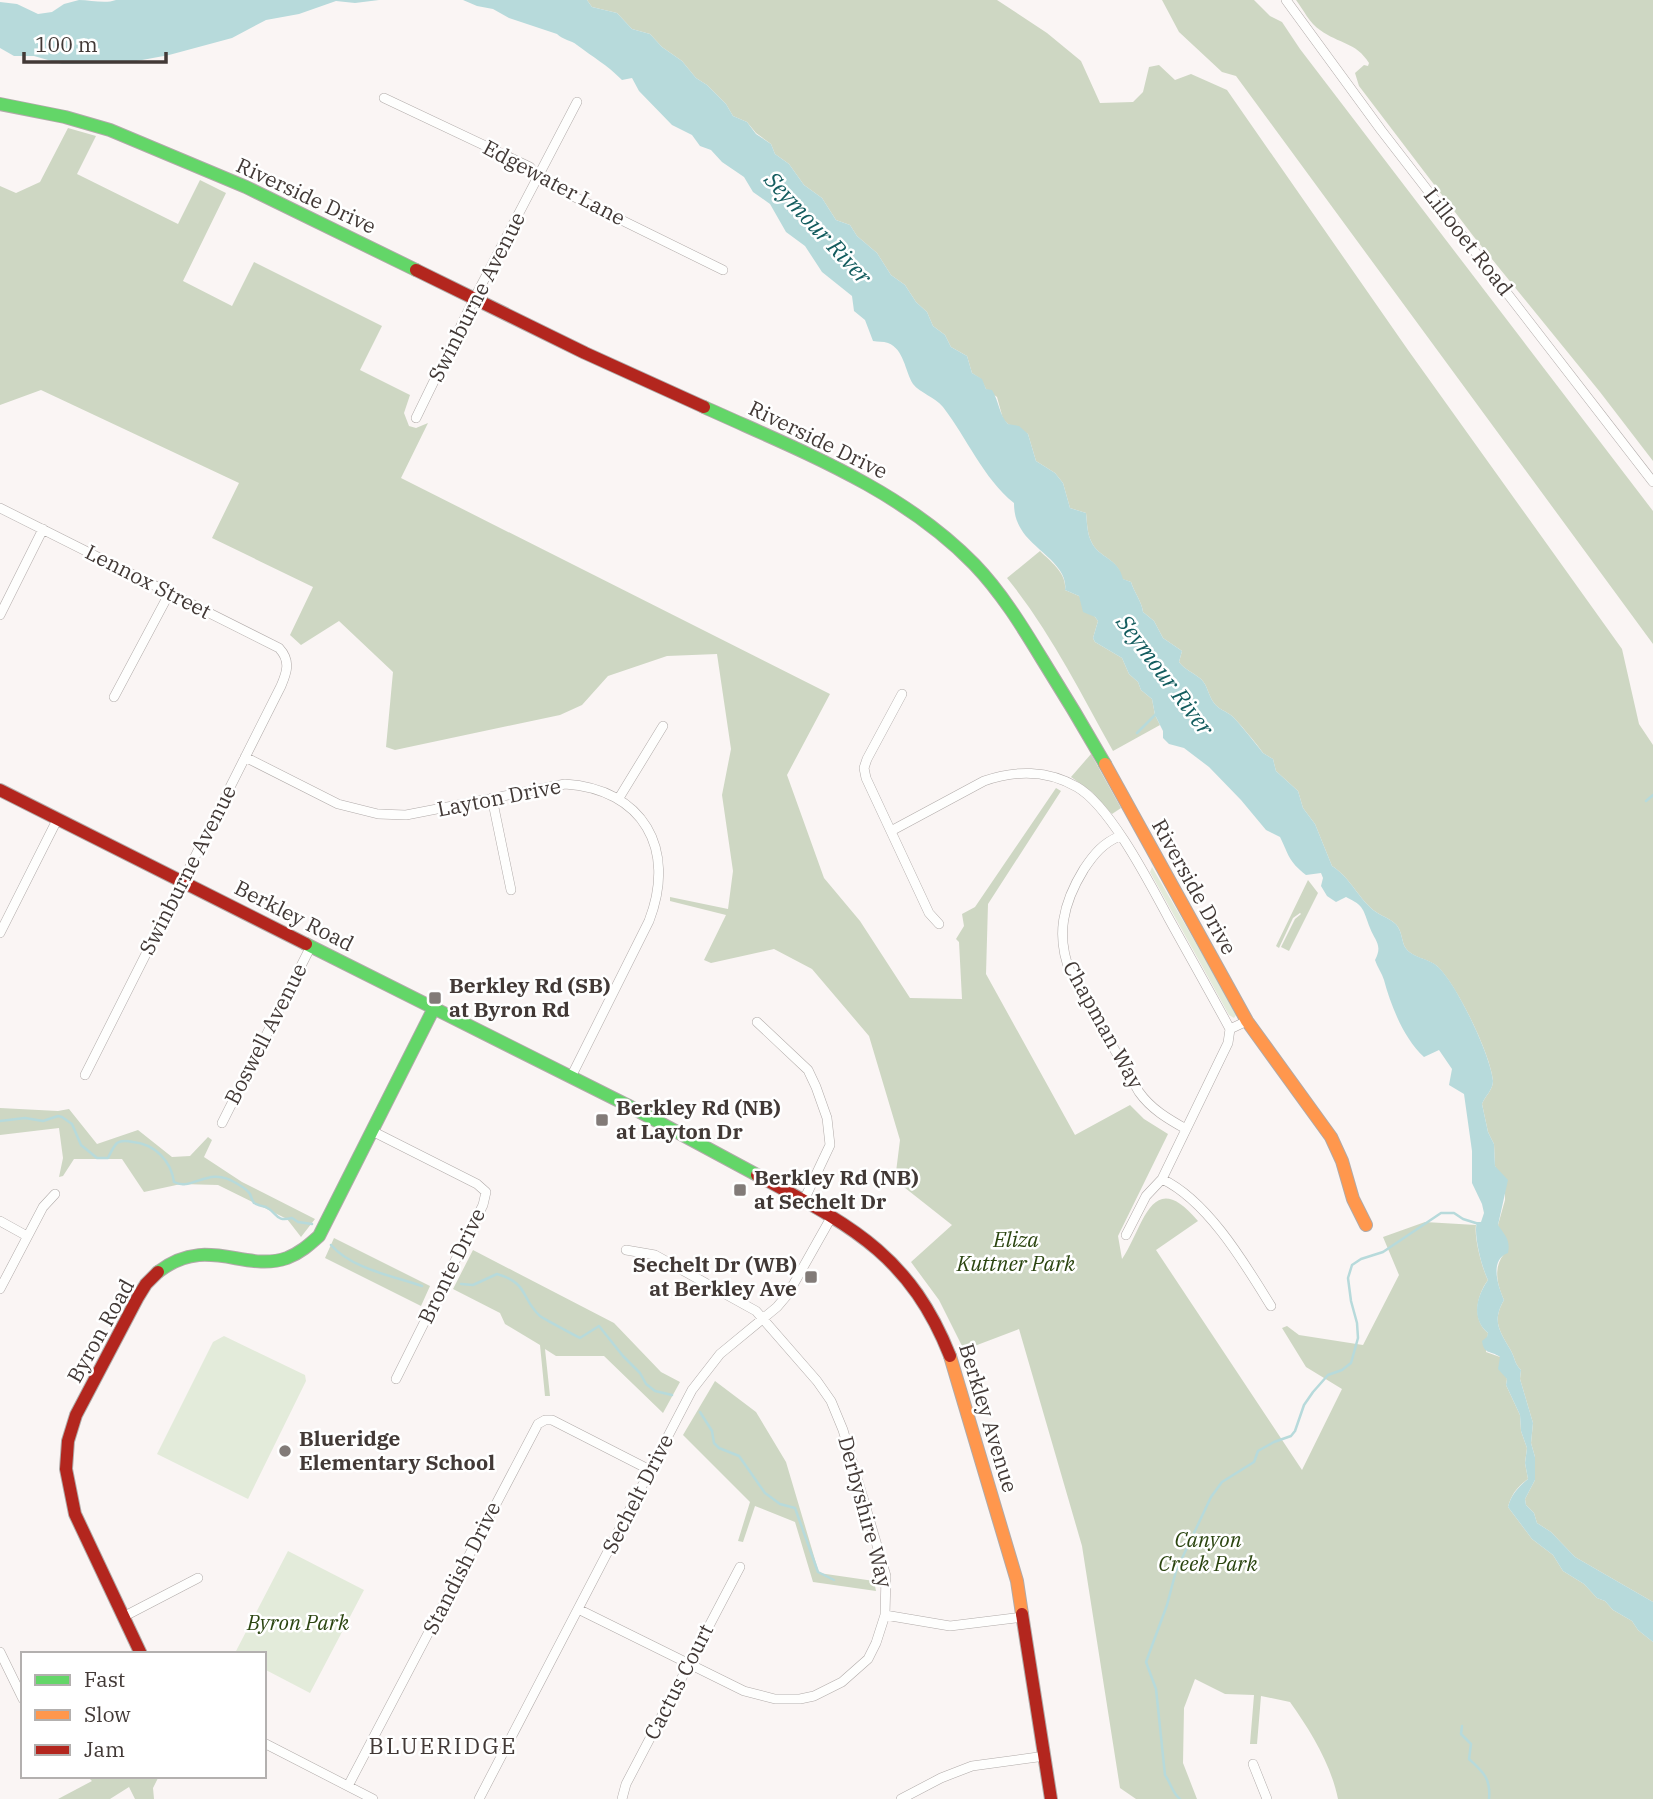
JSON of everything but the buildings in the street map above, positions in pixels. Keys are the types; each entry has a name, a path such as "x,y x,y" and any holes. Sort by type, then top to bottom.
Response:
{"street":[{"name":"Lillooet Road","path":"1286,0 1389,139 1653,482"},
{"name":"Edgewater Lane","path":"384,98 530,167 538,179 723,270"},
{"name":"Swinburne Avenue","path":"416,418 474,299 577,102"},
{"name":"Riverside Drive","path":"0,104 65,117 110,130 247,187 585,354 855,476 945,537 975,565 1012,611 1084,728 1247,1021 1331,1137 1342,1161 1353,1199 1366,1225"},
{"name":"Lennox Street","path":"0,508 279,648 288,664"},
{"path":"0,615 43,529"},
{"path":"114,697 170,592"},
{"name":"Swinburne Avenue","path":"85,1075 286,674 288,664"},
{"path":"902,694 864,768 866,778 929,913 939,924"},
{"path":"619,798 663,726"},
{"name":"Layton Drive","path":"245,757 338,804 378,814 407,815 565,784 593,788 619,798 638,815 653,840 658,856 660,884 649,920 571,1077"},
{"name":"Riverside Drive","path":"891,831 984,781 1014,773 1053,776 1079,788 1110,821 1138,863 1230,1030"},
{"name":"Berkley Road","path":"0,790 571,1077"},
{"path":"492,798 511,890"},
{"path":"0,933 58,818"},
{"name":"Chapman Way","path":"1120,836 1098,849 1073,887 1063,917 1064,956 1071,974 1139,1092 1160,1114 1186,1129"},
{"path":"1138,863 1154,855"},
{"name":"Boswell Avenue","path":"222,1123 311,946"},
{"name":"Byron Road","path":"140,1652 69,1497 66,1458 73,1424 140,1294 156,1273 170,1263 196,1255 283,1261 297,1256 319,1236 435,1008"},
{"path":"1126,1235 1146,1196 1162,1179 1228,1043 1230,1030 1247,1021"},
{"path":"757,1023 808,1070 827,1118 830,1145 804,1200"},
{"name":"Berkley Avenue","path":"571,1077 832,1216 864,1237 893,1262 923,1302 941,1333 956,1371 1007,1545 1023,1617 1051,1799"},
{"name":"Bronte Drive","path":"372,1131 477,1184 486,1192 483,1205 396,1379"},
{"path":"1162,1179 1199,1205 1271,1306"},
{"path":"0,1289 43,1207 55,1194"},
{"name":"Sechelt Drive","path":"479,1799 692,1390 720,1354 777,1307 797,1281 832,1216"},
{"path":"0,1221 27,1236"},
{"name":"Derbyshire Way","path":"578,1609 688,1665 760,1697 787,1700 814,1696 842,1682 868,1658 877,1643 888,1593 886,1576 839,1420 831,1401 817,1381 763,1318 741,1301 655,1255 626,1250"},
{"name":"Standish Drive","path":"348,1786 538,1424 552,1420 650,1470"},
{"name":"Cactus Court","path":"622,1799 626,1784 740,1567"},
{"path":"123,1617 198,1578"},
{"path":"885,1615 950,1626 1023,1617"},
{"path":"0,1652 21,1695"},
{"path":"266,1744 373,1799"},
{"path":"901,1799 941,1778 972,1766 1045,1756"},
{"path":"1253,1763 1267,1799"}],"green space":[{"path":"587,0 997,0 1047,33 1081,61 1100,103 1133,102 1143,92 1149,67 1159,65 1175,80 1191,74 1227,90 1408,350 1622,649 1639,724 1653,745 1653,1602 1575,1557 1551,1532 1537,1523 1534,1513 1526,1505 1525,1499 1535,1480 1535,1457 1531,1443 1533,1423 1520,1379 1521,1370 1498,1325 1498,1314 1504,1300 1497,1276 1498,1265 1504,1254 1498,1225 1505,1200 1505,1188 1495,1166 1494,1144 1488,1132 1482,1104 1493,1081 1486,1054 1453,987 1437,966 1408,951 1396,925 1370,907 1332,866 1315,824 1303,808 1298,791 1276,771 1273,759 1263,753 1234,718 1216,705 1201,679 1179,662 1182,651 1163,638 1154,621 1143,612 1131,582 1122,579 1117,566 1094,547 1086,513 1070,508 1063,483 1055,473 1036,461 1028,434 1003,419 997,397 972,373 967,356 951,347 945,335 933,326 927,312 916,302 905,285 891,275 877,253 857,236 850,225 836,220 822,198 804,185 789,164 775,154 771,144 747,122 733,116 726,104 696,78 682,61 662,47 650,34 632,29 617,13 592,7"},
{"path":"1162,0 1254,0 1270,16 1282,22 1653,511 1653,644 1236,76 1222,72 1179,32"},
{"path":"1296,0 1653,0 1653,461 1474,237 1359,86 1355,73 1369,63 1364,56 1316,27"},
{"path":"68,128 96,136 77,174 178,224 200,180 226,193 183,281 232,306 254,262 382,326 360,370 410,395 404,413 409,426 416,428 428,423 401,478 830,694 787,775 824,878 860,921 910,998 962,999 959,942 956,939 964,926 962,914 975,907 1056,788 1061,791 988,904 986,974 1075,1135 1130,1105 1144,1119 1168,1134 1118,1236 1122,1259 1143,1218 1159,1200 1169,1199 1182,1205 1198,1221 1156,1250 1302,1470 1342,1389 1306,1367 1282,1328 1287,1326 1299,1335 1363,1345 1399,1275 1383,1237 1425,1222 1476,1225 1479,1253 1488,1280 1481,1293 1478,1308 1480,1321 1488,1333 1486,1352 1500,1357 1507,1379 1506,1385 1520,1415 1521,1431 1527,1448 1525,1463 1528,1479 1515,1492 1508,1507 1532,1539 1553,1555 1563,1571 1584,1584 1613,1610 1632,1621 1638,1630 1653,1642 1653,1799 1338,1799 1319,1748 1290,1702 1261,1696 1257,1744 1250,1744 1254,1695 1225,1694 1195,1679 1184,1708 1183,1763 1197,1799 1136,1799 1120,1788 1082,1546 1019,1329 964,1350 939,1300 911,1262 952,1225 895,1180 900,1140 869,1036 812,969 774,949 711,963 704,960 726,915 670,901 670,897 728,909 733,871 722,795 731,749 717,654 667,656 608,676 582,705 560,715 395,750 386,747 393,672 339,621 301,645 290,635 313,587 212,538 239,483 41,390 0,405 0,186 16,193 40,182"},
{"path":"1040,551 1061,573 1065,590 1079,596 1098,621 1093,638 1095,642 1122,658 1129,674 1152,699 1160,725 1113,751 1051,640 1007,578"},
{"path":"1091,754 1121,808 1112,814 1092,792 1071,777"},
{"path":"1152,867 1235,1011 1234,1018 1229,1015 1150,872"},
{"path":"1308,880 1318,893 1289,951 1281,947 1300,913 1293,918 1279,948 1276,946"},
{"path":"0,1108 58,1111 69,1109 97,1144 138,1130 172,1157 190,1156 208,1137 212,1140 204,1157 242,1182 315,1219 301,1237 287,1219 218,1185 181,1184 144,1192 122,1159 74,1159 63,1176 59,1177 63,1158 59,1128 0,1135"},
{"path":"334,1238 430,1286 421,1306 325,1258"},
{"path":"473,1250 614,1323 661,1372 680,1382 663,1413 604,1356 556,1356 545,1349 550,1396 545,1396 540,1345 505,1324 500,1313 453,1289"},
{"path":"224,1336 305,1375 306,1381 248,1499 157,1454 213,1342"},
{"path":"715,1381 756,1412 786,1462 819,1573 874,1581 876,1591 813,1582 795,1522 755,1506 743,1542 738,1541 750,1502 683,1435"},
{"name":"Byron Park","path":"288,1551 364,1590 310,1693 266,1670 266,1652 236,1652"},
{"path":"89,1778 158,1778 153,1788 154,1799 135,1799 129,1787 110,1799 58,1799 92,1781"}],"water":[{"path":"79,0 379,0 355,3 336,1 299,14 266,20 232,38 126,63 62,64 34,56 14,56 0,48 0,2 17,4 38,14 52,12 64,4"},
{"name":"Seymour River","path":"463,0 587,0 592,7 617,13 632,29 650,34 662,47 682,61 696,78 726,104 733,116 747,122 756,134 771,144 775,154 789,164 804,185 822,198 836,220 850,225 857,236 877,253 891,275 905,285 916,302 927,312 933,326 945,335 951,347 967,356 972,373 982,379 986,389 992,390 1008,424 1019,426 1028,434 1036,461 1055,473 1063,483 1070,508 1086,513 1094,547 1117,566 1123,579 1131,582 1143,612 1154,621 1163,638 1182,651 1179,662 1201,679 1216,705 1234,718 1263,753 1273,759 1276,771 1298,791 1303,808 1315,824 1332,866 1370,907 1396,925 1408,951 1433,963 1445,975 1463,1003 1479,1038 1493,1081 1482,1104 1488,1132 1494,1144 1495,1166 1508,1180 1498,1225 1509,1248 1497,1267 1504,1300 1498,1314 1498,1325 1521,1370 1520,1379 1533,1423 1531,1443 1535,1457 1535,1480 1525,1499 1526,1505 1534,1513 1537,1523 1551,1532 1575,1557 1653,1602 1653,1642 1638,1630 1632,1621 1613,1610 1584,1584 1563,1571 1553,1555 1532,1539 1508,1507 1515,1492 1528,1479 1525,1463 1527,1448 1521,1431 1520,1415 1506,1385 1507,1379 1498,1369 1500,1357 1486,1350 1483,1345 1482,1341 1488,1333 1477,1315 1478,1301 1488,1280 1476,1234 1477,1222 1481,1222 1484,1213 1472,1183 1472,1151 1464,1094 1449,1085 1452,1069 1439,1050 1424,1057 1404,1032 1376,963 1377,943 1362,909 1346,897 1336,902 1327,896 1321,886 1321,873 1306,875 1300,870 1290,858 1280,837 1266,830 1209,767 1184,748 1169,744 1163,738 1152,699 1129,674 1122,658 1095,642 1093,638 1098,621 1083,612 1079,596 1065,590 1065,581 1056,565 1021,529 1014,503 984,470 952,419 936,400 913,384 898,350 886,342 873,341 865,320 854,311 852,296 822,272 805,246 786,232 770,204 753,192 744,177 722,162 711,150 700,146 692,135 672,125 639,91 632,78 622,80 575,43 557,34"}],"waterway":[{"path":"1137,733 1157,713"},
{"path":"1646,801 1653,795"},
{"path":"0,1121 25,1118 43,1121 62,1117 72,1124 81,1145 97,1158 108,1158 120,1141 141,1143 161,1155 174,1182 187,1184 209,1177 226,1178 247,1191 254,1203 266,1207 280,1218 292,1218 298,1222 312,1224"},
{"path":"1180,1799 1165,1775 1156,1689 1146,1662 1176,1571 1211,1497 1222,1482 1254,1462 1258,1451 1291,1436 1304,1405 1313,1392 1328,1375 1351,1363 1358,1338 1348,1278 1352,1265 1383,1252 1441,1213 1454,1213 1479,1224"},
{"path":"331,1245 361,1266 422,1286"},
{"path":"461,1284 473,1285 497,1274 515,1282 540,1316 577,1337 580,1338 599,1326 640,1373 646,1384 655,1391 672,1395"},
{"path":"700,1412 712,1431 714,1443 719,1448 739,1456 765,1493 780,1504 795,1508 818,1572 834,1580"},
{"path":"1462,1726 1461,1734 1471,1744 1469,1759 1485,1776 1489,1786 1489,1799"}],"traffic: fast":[{"path":"0,104 65,117 110,130 246,187 416,270"},
{"path":"704,407 846,473 914,513 945,537 984,575 1011,610 1105,764"},
{"path":"306,944 627,1105 757,1175"},
{"path":"158,1272 176,1261 193,1256 225,1256 256,1261 287,1258 319,1236 434,1008"}],"traffic: slow":[{"path":"1105,764 1247,1021 1331,1137 1342,1161 1353,1199 1366,1225"},
{"path":"950,1356 1017,1581 1022,1614"}],"traffic: jam":[{"path":"416,270 585,353 704,407"},
{"path":"0,790 306,944"},
{"path":"757,1175 848,1227 873,1246 915,1291 934,1321 950,1356"},
{"path":"140,1652 75,1514 66,1469 68,1441 76,1415 138,1297 158,1272"},
{"path":"1022,1614 1051,1799"}],"place":[{"name":"Berkley Rd (SB) at Byron Rd","path":"435,998"},
{"name":"Berkley Rd (NB) at Layton Dr","path":"602,1120"},
{"name":"Berkley Rd (NB) at Sechelt Dr","path":"740,1190"},
{"name":"Sechelt Dr (WB) at Berkley Ave","path":"811,1277"},
{"name":"Blueridge Elementary School","path":"285,1451"}],"district":[{"name":"BLUERIDGE","path":"443,1746"}],"park label":[{"name":"Eliza Kuttner Park","path":"1016,1252"},
{"name":"Canyon Creek Park","path":"1208,1552"}]}
